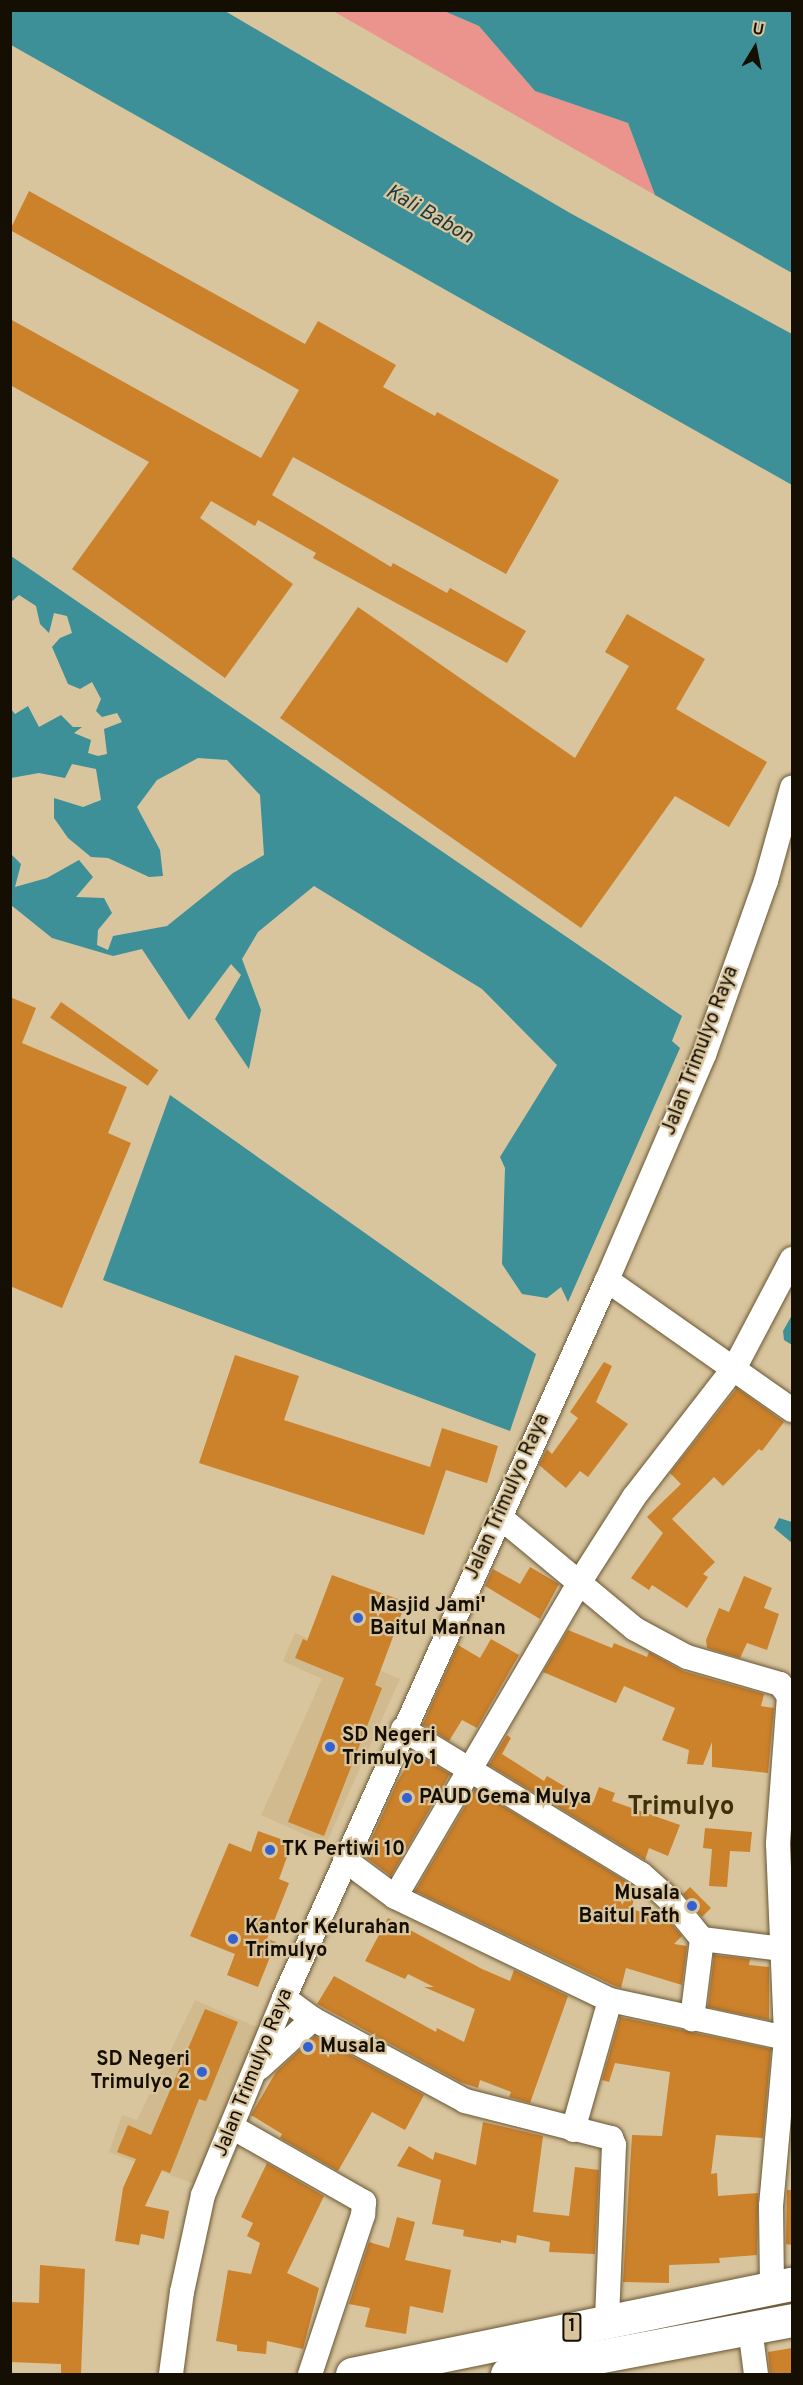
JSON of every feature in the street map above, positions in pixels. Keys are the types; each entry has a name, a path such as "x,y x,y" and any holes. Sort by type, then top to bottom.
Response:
{"highway":[{"name":"1","path":"352,2374 782,2286"},
{"name":"1","path":"507,2374 792,2320"}],"street":[{"name":"Jalan Trimulyo Raya","path":"171,2374 182,2292 203,2195 284,1998 403,1728 607,1280 704,1055 766,881 792,788"},
{"path":"395,1897 579,1583 633,1497 735,1367 792,1259"},
{"path":"607,1280 735,1367 792,1410"},
{"path":"500,1516 635,1629 667,1648 780,1684 789,1696 782,1949 786,2038 771,2206 782,2286"},
{"path":"403,1728 640,1874 671,1901 702,1939 782,1949"},
{"path":"345,1860 395,1897 610,2000 786,2038"},
{"path":"692,2019 702,1939"},
{"path":"284,1998 313,2019 465,2101 573,2130 607,2136 614,2145 607,2320"},
{"path":"573,2130 610,2000"},
{"path":"254,2073 313,2019"},
{"path":"232,2127 364,2202 363,2215 310,2374"},
{"path":"750,2328 756,2374"}],"shaded area":[{"path":"333,11 444,11 479,26 535,91 628,123 655,195"},
{"name":"SD Negeri Trimulyo 1","path":"295,1633 400,1679 326,1844 261,1815 322,1679 283,1661"},
{"name":"SD Negeri Trimulyo 2","path":"195,2000 259,2028 197,2185 109,2152 122,2115 137,2120"}],"water":[{"name":"Kali Babon","path":"11,10 225,11 570,213 792,334 792,485 11,45"},
{"path":"444,11 792,11 792,273 655,195 628,123 535,91 479,26"},
{"path":"11,556 682,1016 672,1041 680,1048 568,1302 561,1287 547,1298 522,1294 502,1264 505,1168 500,1157 557,1065 482,989 314,886 258,932 242,959 261,1010 249,1069 215,1019 241,975 231,964 189,1020 142,949 113,956 52,938 11,905 11,854 21,864 15,887 47,878 79,860 93,877 76,897 104,898 112,913 98,930 97,945 108,950 113,936 167,926 233,873 264,855 260,795 227,760 198,758 157,780 137,807 160,850 163,876 149,877 108,858 91,857 68,838 54,818 54,798 83,807 101,800 96,769 72,764 65,778 39,773 11,778 11,709 15,714 28,706 39,727 61,715 73,727 82,727 74,733 91,740 88,753 98,756 107,754 104,729 122,722 117,713 102,717 96,711 101,699 92,682 80,689 68,684 52,647 60,638 72,633 67,616 54,613 49,633 40,624 36,606 19,595 11,602"},
{"path":"170,1095 536,1354 510,1431 103,1280"},
{"path":"792,1315 792,1345 784,1340 783,1331"},
{"path":"779,1518 792,1522 792,1543 774,1528"}],"building":[{"path":"29,191 305,344 318,321 396,365 383,387 435,416 437,412 559,480 506,574 293,457 272,495 391,567 393,563 447,593 450,588 526,631 507,663 313,558 316,553 258,520 255,526 211,501 200,518 293,584 225,678 72,569 149,462 10,385 10,319 261,458 299,390 10,230"},
{"path":"358,607 575,758 629,666 605,652 627,614 705,659 676,709 767,762 729,827 675,796 581,928 280,718"},
{"path":"10,997 36,1008 22,1043 127,1087 108,1133 131,1143 62,1308 10,1286"},
{"path":"61,1002 158,1070 148,1086 50,1018"},
{"path":"235,1355 299,1376 284,1420 430,1467 442,1428 498,1446 487,1483 446,1470 424,1535 199,1463"},
{"path":"604,1362 612,1366 596,1402 628,1424 588,1477 580,1471 566,1488 539,1465 547,1449 552,1454 578,1418 570,1412"},
{"path":"737,1388 784,1422 762,1451 759,1449 723,1486 714,1477 672,1519 715,1562 703,1574 708,1577 687,1608 652,1585 649,1590 631,1578 663,1533 647,1517 681,1484 670,1473"},
{"path":"530,1567 559,1584 540,1619 485,1586 493,1569 520,1584"},
{"path":"332,1575 406,1602 375,1685 382,1688 324,1836 288,1822 344,1678 295,1658 303,1639 307,1641"},
{"path":"744,1576 772,1588 764,1608 779,1614 767,1650 747,1643 740,1658 707,1648 706,1640 719,1608 729,1612"},
{"path":"568,1630 612,1648 614,1643 647,1657 649,1652 683,1671 764,1694 761,1706 774,1708 768,1773 712,1767 712,1742 703,1765 687,1764 689,1750 662,1740 675,1708 624,1686 616,1703 543,1672"},
{"path":"491,1639 519,1655 477,1728 462,1720 449,1741 423,1724 458,1645 480,1658"},
{"path":"507,1735 511,1738 502,1754 544,1781 547,1776 593,1803 599,1787 615,1793 612,1801 680,1825 668,1856 649,1848 645,1860 489,1765"},
{"path":"415,1753 450,1774 391,1876 364,1856 397,1782"},
{"path":"475,1789 632,1885 637,1890 631,1909 659,1917 663,1914 682,1936 674,1944 687,1946 682,1985 626,1968 621,1988 615,1986 415,1891"},
{"path":"705,1828 752,1832 750,1852 730,1851 727,1887 709,1886 712,1849 703,1848"},
{"path":"258,1831 292,1843 279,1879 289,1883 267,1939 276,1942 258,1987 227,1975 235,1954 190,1936 229,1843 251,1852"},
{"path":"690,1887 711,1908 702,1917 683,1894"},
{"path":"388,1918 482,1969 510,1981 514,1970 568,1996 530,2103 509,2097 511,2092 480,2080 478,2088 460,2082 317,2004 334,1976 436,2032 437,2028 464,2042 475,2009 424,1987 434,1987 408,1974 405,1979 365,1961"},
{"path":"714,1955 750,1959 749,1965 769,1967 769,2020 708,2007"},
{"path":"205,2009 238,2022 206,2101 199,2099 170,2173 162,2170 145,2206 169,2211 164,2239 141,2234 139,2245 115,2241 123,2188 136,2159 117,2152 128,2125 151,2135"},
{"path":"620,2017 771,2049 763,2138 716,2135 711,2174 717,2173 718,2196 758,2193 757,2255 719,2258 720,2263 669,2265 669,2283 623,2282 632,2135 662,2136 670,2072 615,2063 609,2082 602,2080"},
{"path":"315,2036 424,2095 405,2130 372,2112 338,2171 280,2138 282,2134 251,2115 276,2072"},
{"path":"483,2122 543,2136 533,2212 569,2216 575,2167 599,2170 595,2254 549,2252 550,2242 517,2235 516,2243 501,2240 501,2243 463,2236 464,2230 432,2224 441,2180 397,2166 409,2146 433,2160 435,2152 476,2165"},
{"path":"267,2163 324,2196 287,2273 319,2288 303,2349 267,2341 266,2354 237,2351 237,2345 216,2341 228,2270 251,2274 260,2243 247,2236 253,2223 241,2217"},
{"path":"787,2190 792,2190 792,2245 786,2244"},
{"path":"397,2217 415,2222 405,2260 451,2270 443,2313 410,2306 406,2334 365,2327 370,2308 349,2304 369,2242 389,2248"},
{"path":"40,2265 85,2269 81,2374 61,2374 61,2364 10,2362 10,2302 39,2303"},
{"path":"792,2348 792,2374 770,2374 768,2352"}],"place":[{"name":"Masjid Jami' Baitul Mannan","path":"358,1618"},
{"name":"SD Negeri Trimulyo 1","path":"330,1747"},
{"name":"PAUD Gema Mulya","path":"407,1798"},
{"name":"TK Pertiwi 10","path":"270,1850"},
{"name":"Musala Baitul Fath","path":"692,1906"},
{"name":"Kantor Kelurahan Trimulyo","path":"233,1939"},
{"name":"Musala","path":"308,2047"},
{"name":"SD Negeri Trimulyo 2","path":"202,2072"}],"district":[{"name":"Trimulyo","path":"681,1808"}]}
